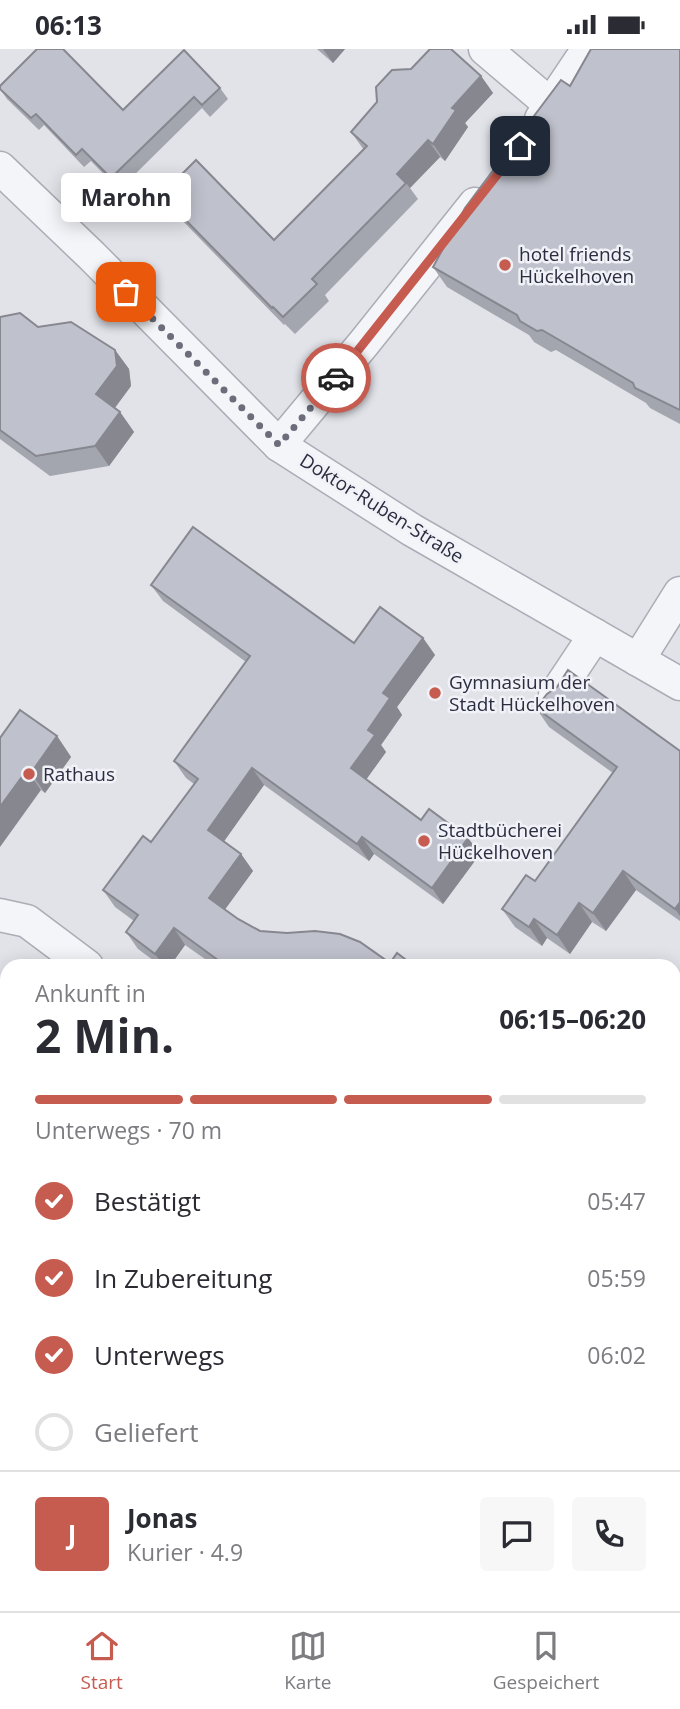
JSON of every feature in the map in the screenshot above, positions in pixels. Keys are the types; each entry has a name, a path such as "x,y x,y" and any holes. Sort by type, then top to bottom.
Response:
{"street":[{"path":"485,49 551,105"},
{"path":"520,146 588,49"},
{"name":"Doktor-Ruben-Straße","path":"0,168 92,256 279,445 412,530 680,684"},
{"path":"279,445 332,395 414,296 496,177"},
{"path":"638,660 674,592"},
{"path":"555,695 595,635"},
{"path":"0,915 27,922 77,959"}],"building":[{"path":"37,49 63,49 123,110 184,50 220,88 202,105 194,97 111,178 82,149 76,155 36,114 31,118 0,89"},
{"path":"430,49 451,49 481,76 452,108 456,110 433,144 428,140 397,174 406,183 312,279 317,284 283,317 161,195 196,160 274,240 367,146 351,132 377,102 376,87 392,70 411,69"},
{"path":"591,49 680,49 680,410 635,388 633,383 542,330 537,331 520,321 517,315 433,267 465,208 561,80 570,86"},
{"path":"20,313 38,327 71,322 115,350 117,366 96,394 120,412 95,446 36,456 0,430 0,317"},
{"path":"193,527 354,643 380,607 423,638 383,693 390,698 368,730 375,735 351,768 421,820 429,809 468,838 432,888 362,837 357,844 252,768 208,830 241,854 209,898 260,931 340,934 360,942 384,959 216,959 174,928 155,954 126,932 138,915 103,890 143,836 151,842 198,779 174,761 250,656 151,585"},
{"path":"568,670 680,751 680,902 675,909 623,871 593,913 579,903 557,935 534,919 529,927 502,909 526,875 535,881 617,767 536,708 547,694 557,687"},
{"path":"20,710 57,736 31,773 27,770 0,807 0,738"},
{"path":"397,953 405,959 393,959"}],"way so far":[{"path":"126,292 279,445 336,378"}],"place":[{"name":"hotel friends Hückelhoven","path":"505,265"},
{"name":"Marohn","path":"126,292"},
{"name":"Gymnasium der Stadt Hückelhoven","path":"435,693"},
{"name":"Rathaus","path":"29,774"},
{"name":"Stadtbücherei Hückelhoven","path":"424,841"}],"route":[{"path":"336,378 520,146"}]}
